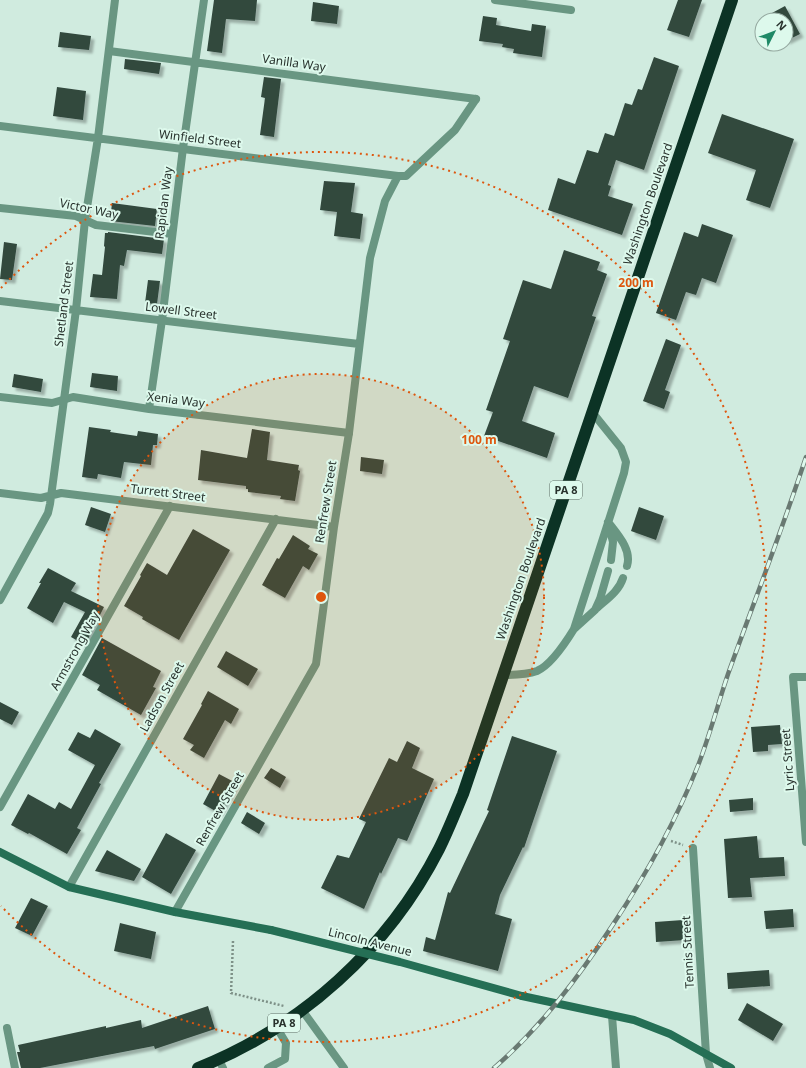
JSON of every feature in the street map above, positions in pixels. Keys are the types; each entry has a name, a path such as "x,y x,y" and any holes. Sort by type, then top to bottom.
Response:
{"highway":[{"name":"Washington Boulevard","path":"198,1068 221,1064 302,1010 343,976 368,951 406,904 438,850 463,794 732,0"}],"street":[{"name":"Shetland Street","path":"0,600 48,512 76,310 85,220 98,138 115,0"},
{"name":"Rapidan Way","path":"149,409 204,0"},
{"path":"494,0 571,10"},
{"name":"Vanilla Way","path":"109,51 476,99 455,130 406,176 398,176"},
{"name":"Winfield Street","path":"0,126 398,176"},
{"name":"Renfrew Street","path":"175,912 316,664 334,527 349,433 370,258 385,201 398,176"},
{"name":"Victor Way","path":"0,208 76,216 96,225 172,234"},
{"name":"Lowell Street","path":"0,301 359,344"},
{"name":"Xenia Way","path":"0,397 52,403 73,397 149,409 349,433"},
{"path":"574,630 624,474 626,462 621,448 592,412"},
{"name":"Turrett Street","path":"0,493 40,498 61,493 334,527"},
{"name":"Armstrong Way","path":"0,807 170,506"},
{"name":"Ladson Street","path":"68,887 276,519"},
{"path":"608,522 613,542 611,560"},
{"path":"608,522 624,543 630,558 627,566"},
{"path":"595,610 600,599 608,571"},
{"path":"503,675 526,674 538,670 564,645 574,630 612,595 623,578"},
{"name":"Lyric Street","path":"806,677 793,677 806,842"},
{"name":"Tennis Street","path":"693,848 706,1054 710,1068"},
{"name":"Lincoln Avenue","path":"0,852 68,887 175,912 271,930 400,962 522,996 634,1020 670,1034 731,1068"},
{"path":"302,1010 344,1068"},
{"path":"612,1016 616,1068"},
{"path":"7,1028 15,1068"},
{"path":"268,1068 285,1059 286,1043 277,1028"}],"path":[{"path":"233,941 231,993 302,1010"}],"building":[{"path":"214,0 257,0 255,21 226,19 222,53 207,51"},
{"path":"678,0 702,0 689,37 667,30"},
{"path":"313,2 339,6 337,24 311,21"},
{"path":"785,6 788,12 774,12"},
{"path":"483,16 497,18 496,25 531,31 532,24 546,26 542,57 513,53 514,49 502,47 503,44 479,41"},
{"path":"794,23 800,34 794,37"},
{"path":"60,32 91,36 89,50 58,47"},
{"path":"654,57 679,66 644,170 616,160 608,185 611,186 608,196 633,204 622,235 548,210 558,178 575,184 587,150 598,153 605,133 614,136 625,103 632,105 638,89 642,90"},
{"path":"125,59 161,63 159,74 124,69"},
{"path":"264,77 281,79 274,137 260,135 265,98 261,97"},
{"path":"57,87 86,91 83,120 53,116"},
{"path":"722,114 794,139 770,208 746,200 756,170 708,153"},
{"path":"324,181 355,183 351,212 363,214 360,239 334,236 337,212 320,210"},
{"path":"112,203 157,209 155,226 110,221"},
{"path":"702,224 733,235 716,283 702,278 696,295 686,292 676,320 656,313 684,232 698,237"},
{"path":"108,232 164,239 162,254 127,250 124,266 120,265 117,299 90,297 93,274 102,275 105,233"},
{"path":"4,242 17,244 12,280 0,279"},
{"path":"564,250 600,262 597,270 607,274 592,316 596,317 568,398 534,386 522,421 555,433 547,458 484,436 493,412 486,410 510,341 503,339 523,280 551,289"},
{"path":"148,280 160,281 157,304 145,303"},
{"path":"666,339 681,345 665,390 670,392 664,409 643,401"},
{"path":"92,373 118,376 117,391 90,387"},
{"path":"14,374 43,379 41,392 12,387"},
{"path":"89,427 137,436 138,431 158,434 157,445 153,445 151,465 124,462 121,478 98,474 97,479 82,477"},
{"path":"252,429 270,432 267,460 299,465 298,470 300,471 295,501 280,499 281,496 248,492 246,486 198,480 201,450 247,458"},
{"path":"361,457 384,460 382,474 360,471"},
{"path":"91,507 111,514 105,532 85,525"},
{"path":"639,507 664,516 656,540 631,531"},
{"path":"193,529 230,550 179,640 142,619 143,617 124,606 147,563 167,575"},
{"path":"293,535 310,546 308,549 318,554 309,570 303,566 285,598 262,585 277,558 279,559"},
{"path":"48,568 76,583 71,591 104,607 85,645 71,637 85,612 64,602 53,623 27,608"},
{"path":"102,638 161,671 153,687 156,688 141,715 97,690 100,685 82,675"},
{"path":"226,651 258,669 248,686 217,667"},
{"path":"208,691 239,709 231,724 225,720 204,758 190,750 194,745 183,739"},
{"path":"0,702 19,712 12,725 0,719"},
{"path":"780,725 782,744 768,745 768,751 753,752 751,727"},
{"path":"95,729 121,744 99,783 101,784 77,828 81,830 67,854 11,825 28,794 55,809 59,802 71,809 95,765 68,750 78,732 90,738"},
{"path":"512,736 557,751 524,848 523,847 500,895 495,914 512,919 498,971 423,951 426,937 435,940 448,892 450,893 489,811 487,810"},
{"path":"407,741 420,748 412,768 434,779 407,841 398,838 381,874 380,872 364,909 321,888 337,855 349,858 366,822 359,819 389,758 397,762"},
{"path":"271,768 286,777 280,788 264,778"},
{"path":"219,774 236,783 219,813 203,804"},
{"path":"753,798 753,810 730,812 729,800"},
{"path":"247,812 265,823 259,834 241,823"},
{"path":"166,833 196,850 171,894 142,877"},
{"path":"757,836 759,858 784,857 785,876 750,878 752,897 728,898 724,839"},
{"path":"107,850 141,869 134,881 95,871"},
{"path":"31,898 48,906 32,936 15,928"},
{"path":"793,909 794,927 766,929 764,911"},
{"path":"683,920 685,940 656,942 655,922"},
{"path":"120,923 156,932 151,959 114,951"},
{"path":"769,970 770,986 728,989 727,973"},
{"path":"747,1003 783,1024 773,1041 738,1020"},
{"path":"208,1006 215,1029 155,1049 154,1046 40,1068 21,1068 17,1052 20,1052 18,1045 141,1020 142,1028"}],"railway":[{"path":"494,1068 543,1019 572,983 612,926 660,847 699,763 728,674 778,539 806,457"}]}
